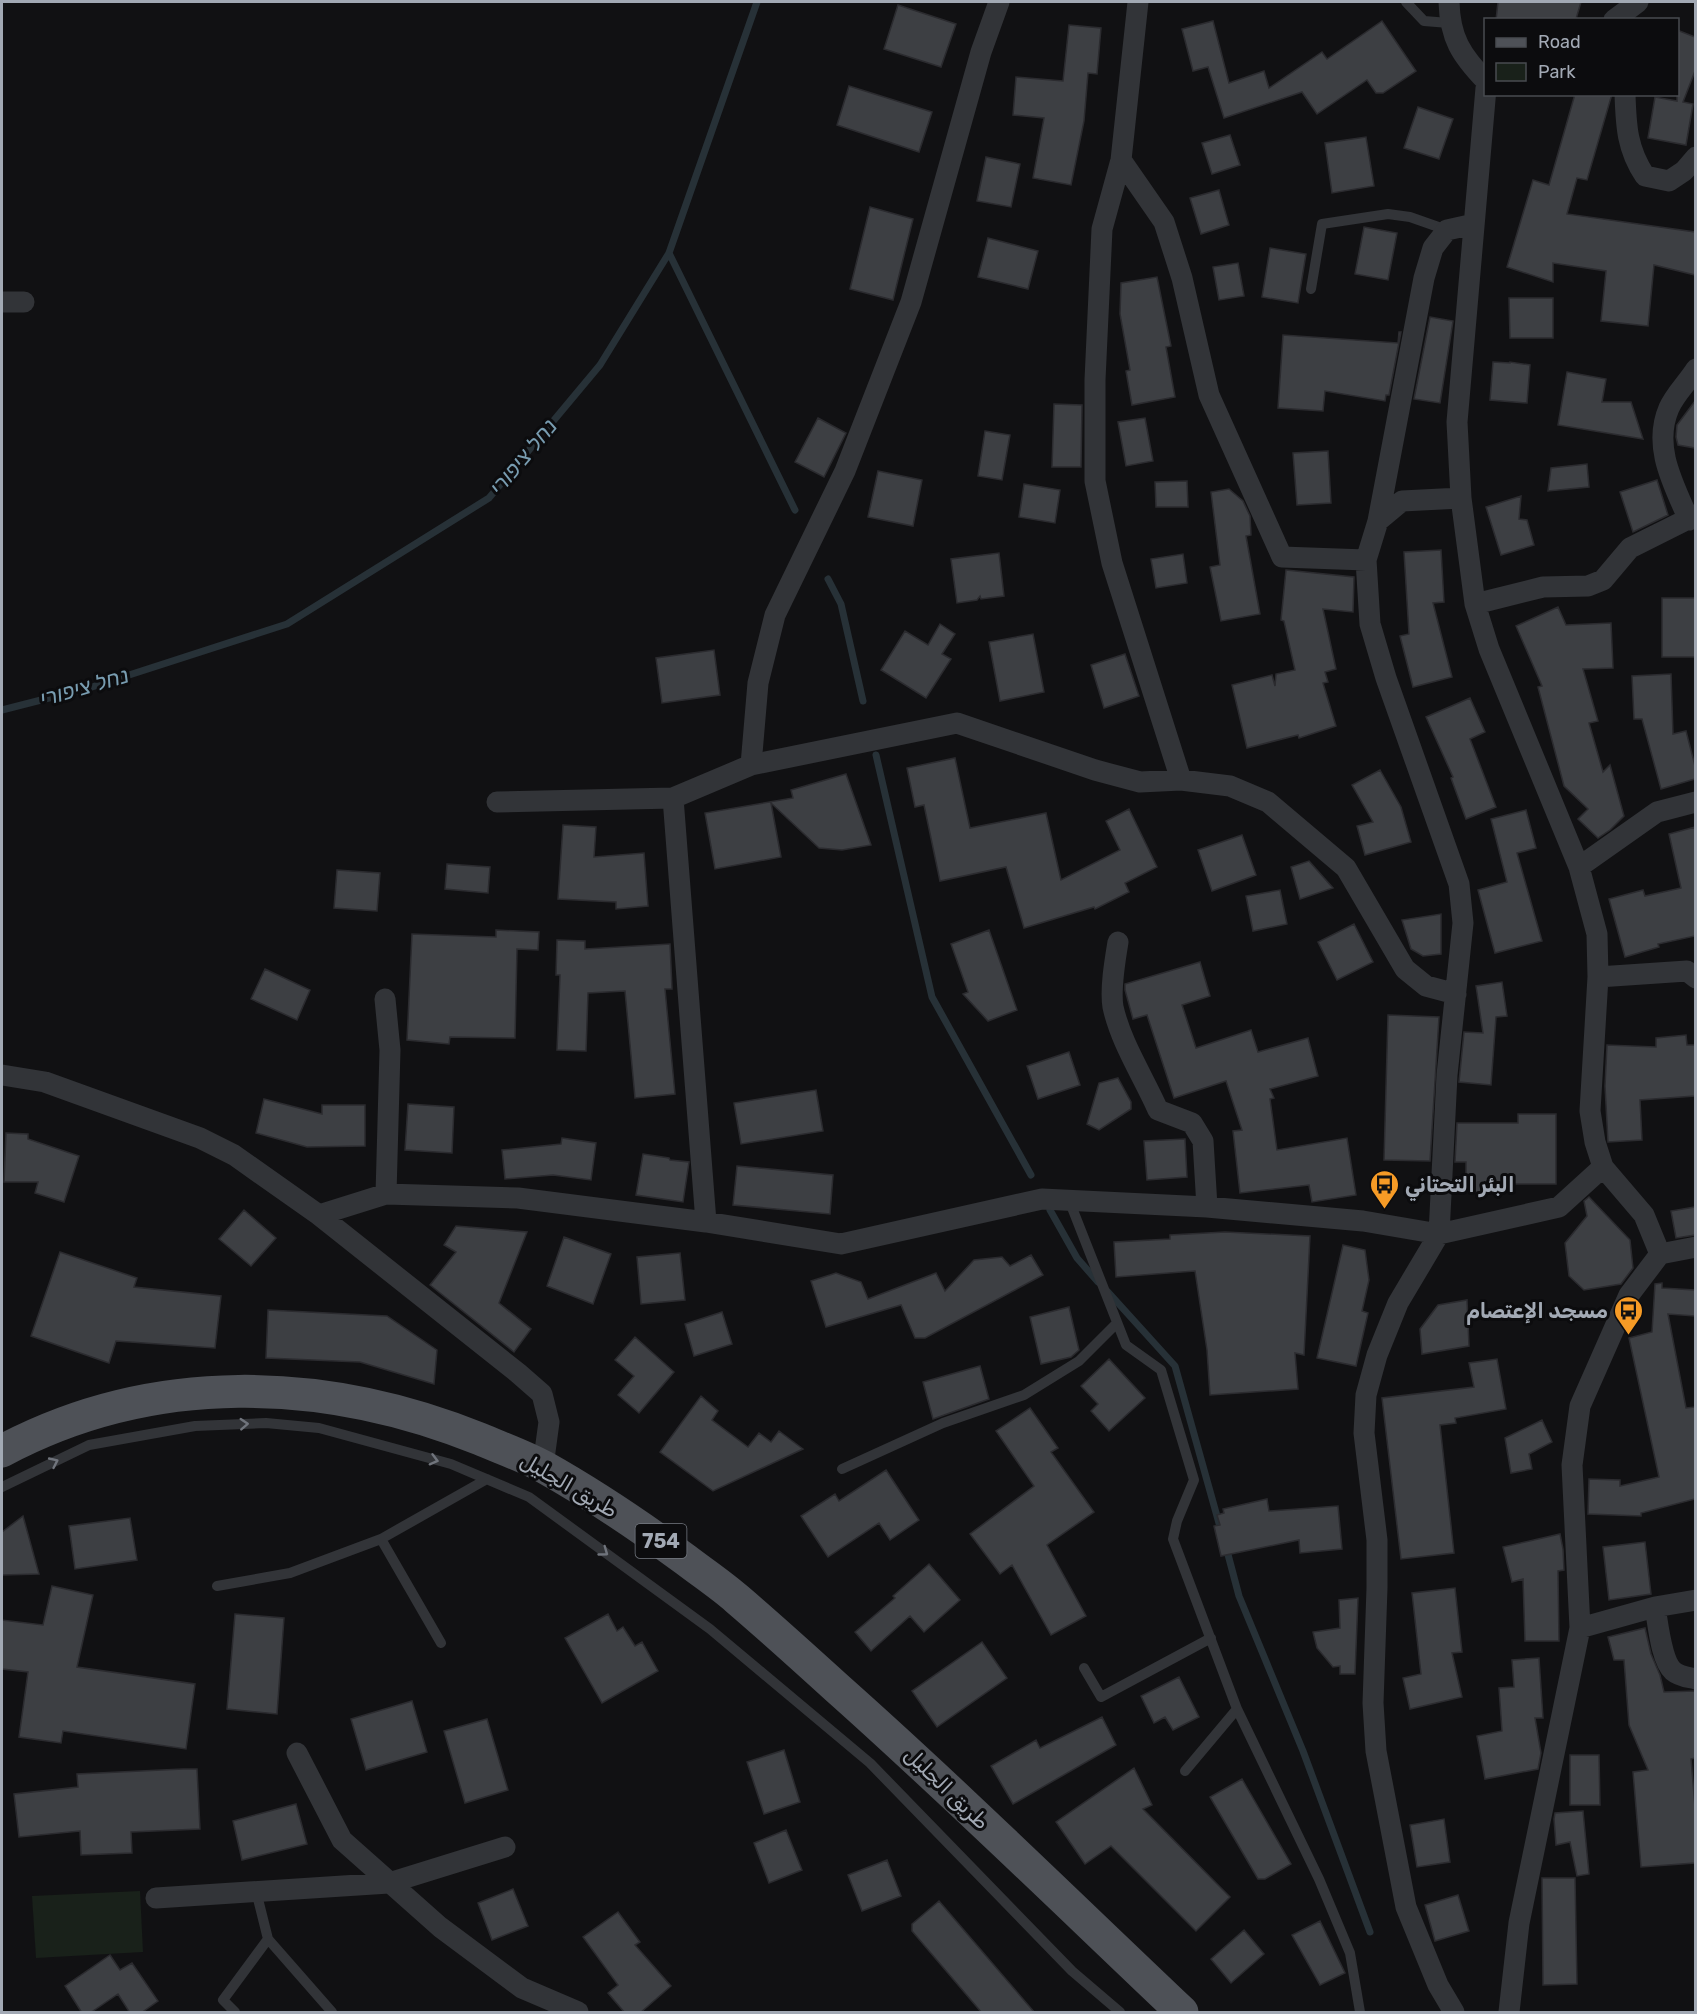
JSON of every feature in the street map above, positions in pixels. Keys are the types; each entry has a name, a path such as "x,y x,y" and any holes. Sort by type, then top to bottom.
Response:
{"main road":[{"name":"طريق الجليل","path":"2,1451 37,1432 84,1415 137,1402 206,1391 265,1390 388,1409 454,1429 543,1466 641,1527 734,1596 901,1745 1182,2013"}],"street":[{"path":"751,765 758,683 774,615 845,471 911,302 981,52 999,2"},
{"path":"1138,2 1121,160 1102,229 1095,380 1095,481 1112,563 1181,780"},
{"path":"1449,2 1449,23 1456,44 1484,80"},
{"path":"1619,18 1638,2"},
{"path":"1484,96 1457,422 1461,498 1475,604 1489,649 1579,867 1597,934 1598,977 1590,1111 1595,1142 1603,1167 1644,1215 1660,1254"},
{"path":"1625,96 1627,131 1635,161 1645,176 1668,181 1684,171 1695,157"},
{"path":"1121,160 1164,222 1182,278 1209,395 1282,557 1366,560"},
{"path":"1454,2013 1438,1985 1406,1907 1376,1751 1372,1703 1377,1540 1364,1433 1366,1395 1377,1355 1398,1303 1439,1234 1447,1075 1463,923 1459,884 1386,678 1371,624 1366,560 1378,521 1424,278 1432,248 1447,230 1474,224"},
{"path":"2,302 24,302"},
{"path":"1475,604 1543,587 1588,586 1603,580 1630,548 1692,518 1668,472 1663,443 1670,407 1695,369"},
{"path":"1378,521 1402,501 1461,498"},
{"path":"497,802 673,798 751,765 957,723 1128,779 1140,782 1181,780 1230,786 1268,802 1346,868 1405,969 1426,986 1456,994"},
{"path":"673,798 706,1222"},
{"path":"1579,867 1657,812 1695,802"},
{"path":"1118,942 1114,962 1113,1005 1124,1040 1158,1110 1192,1123 1203,1141 1207,1207"},
{"path":"1598,977 1687,971 1695,978"},
{"path":"385,999 390,1050 386,1194"},
{"path":"2,1075 45,1082 200,1138 234,1155 319,1215 542,1394 549,1422 543,1466"},
{"path":"319,1215 386,1194 518,1197 706,1222 841,1244 1042,1199 1207,1207 1363,1221 1439,1234 1559,1207 1603,1167"},
{"path":"1509,2013 1519,1923 1580,1628 1572,1465 1580,1406 1629,1295 1660,1254 1695,1247"},
{"path":"1580,1628 1655,1607 1695,1600"},
{"path":"1655,1607 1666,1660 1673,1670 1682,1676 1695,1679"},
{"path":"297,1754 342,1840 440,1927 522,1988 578,2013"},
{"path":"156,1898 389,1883 505,1848"}],"lane":[{"path":"1406,2 1424,21 1449,23"},
{"path":"1311,289 1322,224 1388,213 1410,217 1447,230"},
{"path":"1069,1200 1126,1345 1161,1370 1194,1480 1177,1521 1173,1539 1237,1708 1319,1879 1350,1953 1360,2013"},
{"path":"842,1469 943,1423 1024,1395 1079,1361 1117,1323"},
{"path":"2,1487 90,1445 195,1426 266,1423 319,1428 451,1464 530,1497 710,1629 870,1763 1072,1971 1120,2013"},
{"path":"217,1586 290,1573 381,1539 487,1479"},
{"path":"381,1539 441,1643"},
{"path":"1084,1668 1101,1697 1211,1638"},
{"path":"1185,1771 1237,1708"},
{"path":"256,1891 268,1939 332,2013"},
{"path":"235,2013 223,2000 268,1939"}],"green space":[{"path":"140,1891 143,1952 36,1958 32,1896"}],"building":[{"path":"1498,2 1581,2 1576,18 1496,18"},
{"path":"898,5 956,24 941,67 884,49"},
{"path":"1213,21 1229,83 1264,71 1269,88 1322,52 1327,59 1382,21 1416,71 1383,93 1376,93 1367,80 1317,114 1302,92 1224,118 1208,67 1193,71 1182,29"},
{"path":"1069,25 1101,28 1097,74 1088,73 1084,121 1071,185 1033,178 1044,118 1013,115 1016,77 1063,81"},
{"path":"1679,31 1695,37 1695,71 1683,102 1693,104 1686,145 1648,138 1655,97 1677,101 1677,96 1679,96"},
{"path":"849,86 932,112 919,152 837,125"},
{"path":"1574,96 1611,96 1587,180 1577,178 1567,214 1695,232 1695,275 1654,265 1648,326 1601,321 1606,271 1553,263 1553,282 1507,267 1533,180 1549,185"},
{"path":"1418,107 1453,119 1439,159 1404,148"},
{"path":"1230,135 1240,165 1212,174 1202,143"},
{"path":"1366,137 1374,186 1332,193 1325,143"},
{"path":"986,157 1020,164 1011,207 977,201"},
{"path":"1219,190 1229,225 1201,234 1190,198"},
{"path":"870,207 913,219 893,300 850,289"},
{"path":"1364,227 1397,233 1388,280 1355,274"},
{"path":"988,238 1038,251 1028,289 978,277"},
{"path":"1270,248 1306,254 1298,303 1262,297"},
{"path":"1238,263 1244,296 1219,300 1213,267"},
{"path":"1157,277 1171,346 1166,347 1175,397 1132,405 1126,371 1130,370 1120,314 1121,283"},
{"path":"1509,298 1553,298 1553,338 1510,338"},
{"path":"1430,317 1453,321 1440,403 1414,399"},
{"path":"1399,332 1401,332 1389,395 1386,395 1385,401 1325,391 1323,411 1278,408 1283,335 1398,343"},
{"path":"1493,362 1530,365 1527,403 1490,400"},
{"path":"1567,372 1606,379 1602,402 1631,402 1643,439 1558,425"},
{"path":"1695,401 1695,448 1678,445 1677,425"},
{"path":"1054,404 1082,405 1081,467 1052,467"},
{"path":"818,418 846,433 824,477 795,462"},
{"path":"1145,418 1153,461 1126,466 1118,422"},
{"path":"985,431 1010,435 1002,480 978,476"},
{"path":"1328,451 1331,503 1297,505 1293,453"},
{"path":"1587,464 1589,487 1548,491 1551,468"},
{"path":"878,471 922,480 913,526 868,517"},
{"path":"1657,480 1668,515 1633,532 1620,492"},
{"path":"1187,481 1188,507 1156,507 1155,482"},
{"path":"1024,484 1060,490 1055,523 1019,517"},
{"path":"1229,489 1243,501 1250,516 1251,535 1246,536 1260,614 1221,621 1210,567 1220,565 1211,492"},
{"path":"1521,496 1519,519 1527,520 1534,545 1501,555 1486,507"},
{"path":"1441,550 1444,602 1433,603 1452,677 1413,687 1400,636 1409,634 1404,552"},
{"path":"999,553 1004,596 981,599 980,596 977,600 957,603 951,559"},
{"path":"1183,554 1187,583 1156,588 1151,559"},
{"path":"1286,570 1354,577 1353,612 1323,609 1336,669 1325,672 1328,682 1323,683 1336,726 1299,738 1298,735 1247,748 1232,685 1272,675 1275,686 1276,674 1295,670 1284,621 1281,620"},
{"path":"1662,598 1695,598 1695,657 1662,657"},
{"path":"1558,607 1566,625 1611,623 1613,668 1583,669 1598,721 1589,723 1603,772 1610,765 1624,816 1598,838 1578,819 1588,809 1564,786 1538,687 1542,686 1516,626"},
{"path":"940,624 955,634 942,654 951,659 926,698 881,670 905,631 928,645"},
{"path":"1033,634 1044,692 1000,701 989,642"},
{"path":"714,650 720,695 662,703 656,658"},
{"path":"1125,654 1139,696 1104,708 1091,665"},
{"path":"1671,674 1673,734 1686,731 1695,766 1695,779 1661,789 1642,719 1634,719 1632,676"},
{"path":"1470,698 1485,732 1470,739 1496,807 1466,819 1451,778 1453,777 1426,717"},
{"path":"955,758 970,828 1046,813 1061,880 1120,850 1106,821 1129,809 1157,867 1125,883 1129,892 1095,909 1094,907 1024,928 1006,867 940,881 924,805 915,807 907,768"},
{"path":"1380,770 1401,807 1411,842 1365,855 1357,826 1373,822 1352,785"},
{"path":"846,774 871,845 842,850 819,848 771,803 781,857 715,869 705,813 793,798 791,790"},
{"path":"1526,810 1536,848 1517,853 1542,941 1495,953 1478,890 1507,882 1491,819"},
{"path":"563,825 596,827 594,857 644,853 648,906 616,909 616,902 558,899"},
{"path":"1695,827 1695,936 1658,944 1659,947 1625,957 1609,899 1643,890 1645,896 1681,888 1669,834"},
{"path":"1242,835 1256,875 1212,891 1198,850"},
{"path":"1309,861 1333,888 1300,899 1291,867"},
{"path":"447,864 490,867 488,893 445,889"},
{"path":"337,870 380,873 377,911 334,908"},
{"path":"1280,890 1287,924 1253,931 1246,896"},
{"path":"1441,914 1441,954 1423,956 1411,949 1402,920"},
{"path":"1354,924 1373,962 1337,980 1318,942"},
{"path":"496,930 539,932 538,950 517,949 515,1038 450,1037 449,1044 407,1040 412,934 496,937"},
{"path":"989,930 1017,1010 988,1021 963,994 968,992 951,944"},
{"path":"557,940 585,941 585,949 670,944 672,989 665,989 675,1094 635,1098 625,991 588,993 586,1051 557,1050 560,975 556,975"},
{"path":"1200,962 1210,996 1182,1005 1196,1048 1251,1030 1258,1052 1308,1038 1318,1076 1270,1089 1274,1098 1270,1099 1277,1150 1347,1138 1356,1195 1312,1202 1309,1185 1240,1193 1233,1131 1242,1130 1226,1081 1174,1098 1147,1015 1133,1019 1125,984"},
{"path":"265,969 310,990 297,1020 251,999"},
{"path":"1502,982 1507,1016 1496,1017 1491,1085 1459,1082 1464,1032 1483,1033 1476,986"},
{"path":"1388,1015 1439,1017 1430,1161 1384,1160"},
{"path":"1686,1035 1687,1045 1695,1045 1695,1096 1640,1100 1642,1140 1608,1142 1605,1086 1607,1045 1656,1047 1656,1038"},
{"path":"1069,1052 1080,1085 1038,1099 1027,1066"},
{"path":"1118,1078 1131,1102 1131,1109 1099,1130 1087,1124 1099,1083"},
{"path":"816,1090 823,1131 741,1144 734,1103"},
{"path":"264,1099 322,1114 322,1105 365,1105 365,1146 307,1147 256,1133"},
{"path":"408,1104 454,1107 452,1153 405,1150"},
{"path":"1518,1114 1556,1114 1556,1184 1505,1184 1505,1192 1466,1192 1466,1162 1455,1162 1457,1123 1518,1123"},
{"path":"6,1133 28,1134 28,1139 79,1156 64,1202 35,1193 38,1182 4,1182"},
{"path":"562,1138 596,1143 591,1180 553,1175 505,1179 502,1150 561,1144"},
{"path":"1185,1139 1187,1177 1147,1180 1144,1141"},
{"path":"643,1154 689,1162 683,1202 636,1195"},
{"path":"737,1166 833,1175 830,1214 733,1205"},
{"path":"1589,1197 1630,1240 1633,1268 1621,1284 1584,1290 1569,1276 1565,1243 1587,1216 1584,1201"},
{"path":"1695,1207 1695,1235 1676,1238 1671,1211"},
{"path":"244,1210 276,1238 251,1266 219,1239"},
{"path":"456,1226 527,1232 499,1303 531,1329 514,1352 430,1285 456,1252 444,1245"},
{"path":"1225,1232 1310,1236 1304,1355 1295,1353 1298,1389 1210,1395 1207,1350 1195,1271 1116,1277 1114,1242 1170,1239 1170,1235"},
{"path":"564,1237 611,1254 593,1304 547,1286"},
{"path":"1343,1245 1365,1250 1369,1280 1362,1311 1368,1313 1356,1366 1317,1358"},
{"path":"60,1252 137,1278 134,1287 221,1296 215,1348 116,1341 109,1363 31,1336"},
{"path":"680,1253 685,1300 641,1304 637,1257"},
{"path":"1031,1255 1043,1275 925,1338 915,1338 901,1305 826,1327 811,1281 836,1273 861,1282 868,1299 936,1273 945,1291 974,1260 1002,1257 1010,1266"},
{"path":"1662,1283 1662,1288 1695,1290 1695,1316 1668,1314 1686,1408 1695,1407 1695,1499 1641,1513 1641,1516 1588,1514 1589,1479 1620,1480 1620,1486 1659,1477 1629,1338 1652,1332 1655,1284"},
{"path":"1467,1300 1469,1346 1422,1354 1420,1329 1438,1305"},
{"path":"1069,1307 1079,1350 1071,1357 1041,1364 1030,1317"},
{"path":"268,1310 387,1316 437,1350 434,1384 360,1362 266,1358"},
{"path":"722,1312 732,1344 694,1356 685,1324"},
{"path":"635,1337 674,1372 639,1413 618,1395 634,1376 615,1360"},
{"path":"1109,1359 1145,1398 1109,1431 1091,1411 1098,1404 1081,1386"},
{"path":"1497,1359 1506,1409 1455,1418 1456,1423 1440,1425 1454,1553 1401,1559 1382,1398 1474,1387 1469,1363"},
{"path":"980,1366 989,1399 933,1419 923,1382"},
{"path":"701,1396 718,1411 712,1420 748,1447 759,1433 771,1442 779,1431 803,1449 713,1491 660,1452"},
{"path":"1030,1408 1058,1448 1051,1452 1094,1512 1047,1545 1086,1616 1051,1635 1012,1565 1000,1574 970,1534 1034,1486 996,1431"},
{"path":"1542,1420 1552,1442 1529,1454 1532,1469 1511,1473 1505,1438"},
{"path":"886,1470 919,1520 890,1540 879,1523 828,1557 801,1516 835,1494 839,1501"},
{"path":"1267,1499 1269,1511 1338,1506 1342,1549 1300,1553 1299,1540 1221,1556 1214,1526 1220,1525 1217,1515 1224,1513 1223,1509"},
{"path":"23,1516 39,1574 2,1575 2,1532"},
{"path":"130,1518 137,1560 75,1569 69,1526"},
{"path":"1560,1534 1564,1570 1558,1571 1559,1641 1525,1641 1523,1579 1512,1582 1503,1547"},
{"path":"1645,1542 1651,1594 1609,1600 1603,1547"},
{"path":"929,1564 960,1600 924,1632 910,1616 871,1651 855,1632 895,1598 893,1596"},
{"path":"52,1586 93,1595 77,1667 195,1684 186,1749 63,1731 61,1743 19,1737 28,1672 2,1669 2,1620 43,1625"},
{"path":"1455,1588 1462,1652 1452,1653 1462,1697 1410,1709 1403,1678 1421,1674 1412,1593"},
{"path":"1358,1598 1355,1674 1340,1674 1340,1666 1333,1667 1317,1648 1313,1632 1340,1628 1339,1600"},
{"path":"235,1614 284,1618 277,1714 227,1709"},
{"path":"608,1614 617,1631 623,1627 635,1646 642,1642 658,1671 602,1703 565,1638"},
{"path":"1645,1628 1664,1692 1695,1691 1695,1758 1691,1759 1695,1807 1695,1863 1641,1867 1633,1772 1648,1770 1629,1725 1624,1660 1614,1660 1608,1637"},
{"path":"982,1642 1007,1678 937,1727 912,1691"},
{"path":"1539,1658 1543,1718 1535,1718 1541,1753 1538,1769 1485,1779 1477,1736 1502,1731 1499,1688 1514,1687 1512,1660"},
{"path":"1179,1677 1199,1717 1173,1730 1165,1717 1154,1723 1141,1696"},
{"path":"412,1701 427,1752 366,1770 351,1719"},
{"path":"1102,1717 1116,1745 1013,1804 991,1766 1036,1740 1040,1748"},
{"path":"487,1719 508,1790 465,1803 444,1731"},
{"path":"784,1750 800,1802 764,1814 747,1762"},
{"path":"1570,1755 1599,1755 1600,1805 1570,1805"},
{"path":"1134,1768 1152,1805 1143,1809 1230,1897 1196,1931 1111,1846 1085,1864 1056,1822"},
{"path":"197,1769 200,1829 131,1832 132,1853 81,1855 80,1831 19,1837 14,1794 78,1787 77,1774"},
{"path":"1242,1779 1291,1864 1265,1879 1258,1879 1210,1797"},
{"path":"296,1804 307,1844 242,1860 233,1821"},
{"path":"1583,1811 1589,1874 1577,1876 1570,1842 1556,1845 1554,1819 1555,1813"},
{"path":"1444,1819 1450,1862 1417,1867 1410,1825"},
{"path":"786,1830 802,1870 769,1883 754,1843"},
{"path":"887,1860 901,1896 862,1911 848,1875"},
{"path":"1542,1878 1575,1878 1577,1984 1543,1985"},
{"path":"513,1889 528,1926 492,1940 478,1903"},
{"path":"1458,1895 1469,1931 1435,1941 1425,1905"},
{"path":"939,1901 1035,2013 982,2013 912,1931 912,1924"},
{"path":"618,1912 640,1942 635,1945 671,1986 640,2013 625,2013 608,1993 618,1985 583,1937"},
{"path":"1320,1921 1345,1973 1320,1985 1292,1935"},
{"path":"1244,1930 1264,1954 1231,1983 1211,1959"},
{"path":"110,1955 120,1970 132,1963 158,2001 141,2013 130,2013 118,1994 90,2013 82,2013 65,1986"}],"waterway":[{"name":"נחל ציפורי","path":"2,710 92,687 287,624 489,498 600,365 669,253 757,2"},
{"path":"669,253 795,510"},
{"path":"828,579 841,604 863,701"},
{"path":"876,755 932,997 1031,1175"},
{"path":"1050,1210 1077,1258 1098,1282"},
{"path":"1108,1292 1175,1366 1222,1534"},
{"path":"1226,1547 1239,1596 1303,1751 1370,1932"}],"place":[{"name":"البئر التحتاني","path":"1384,1210"},
{"name":"مسجد الإعتصام","path":"1629,1336"}]}
